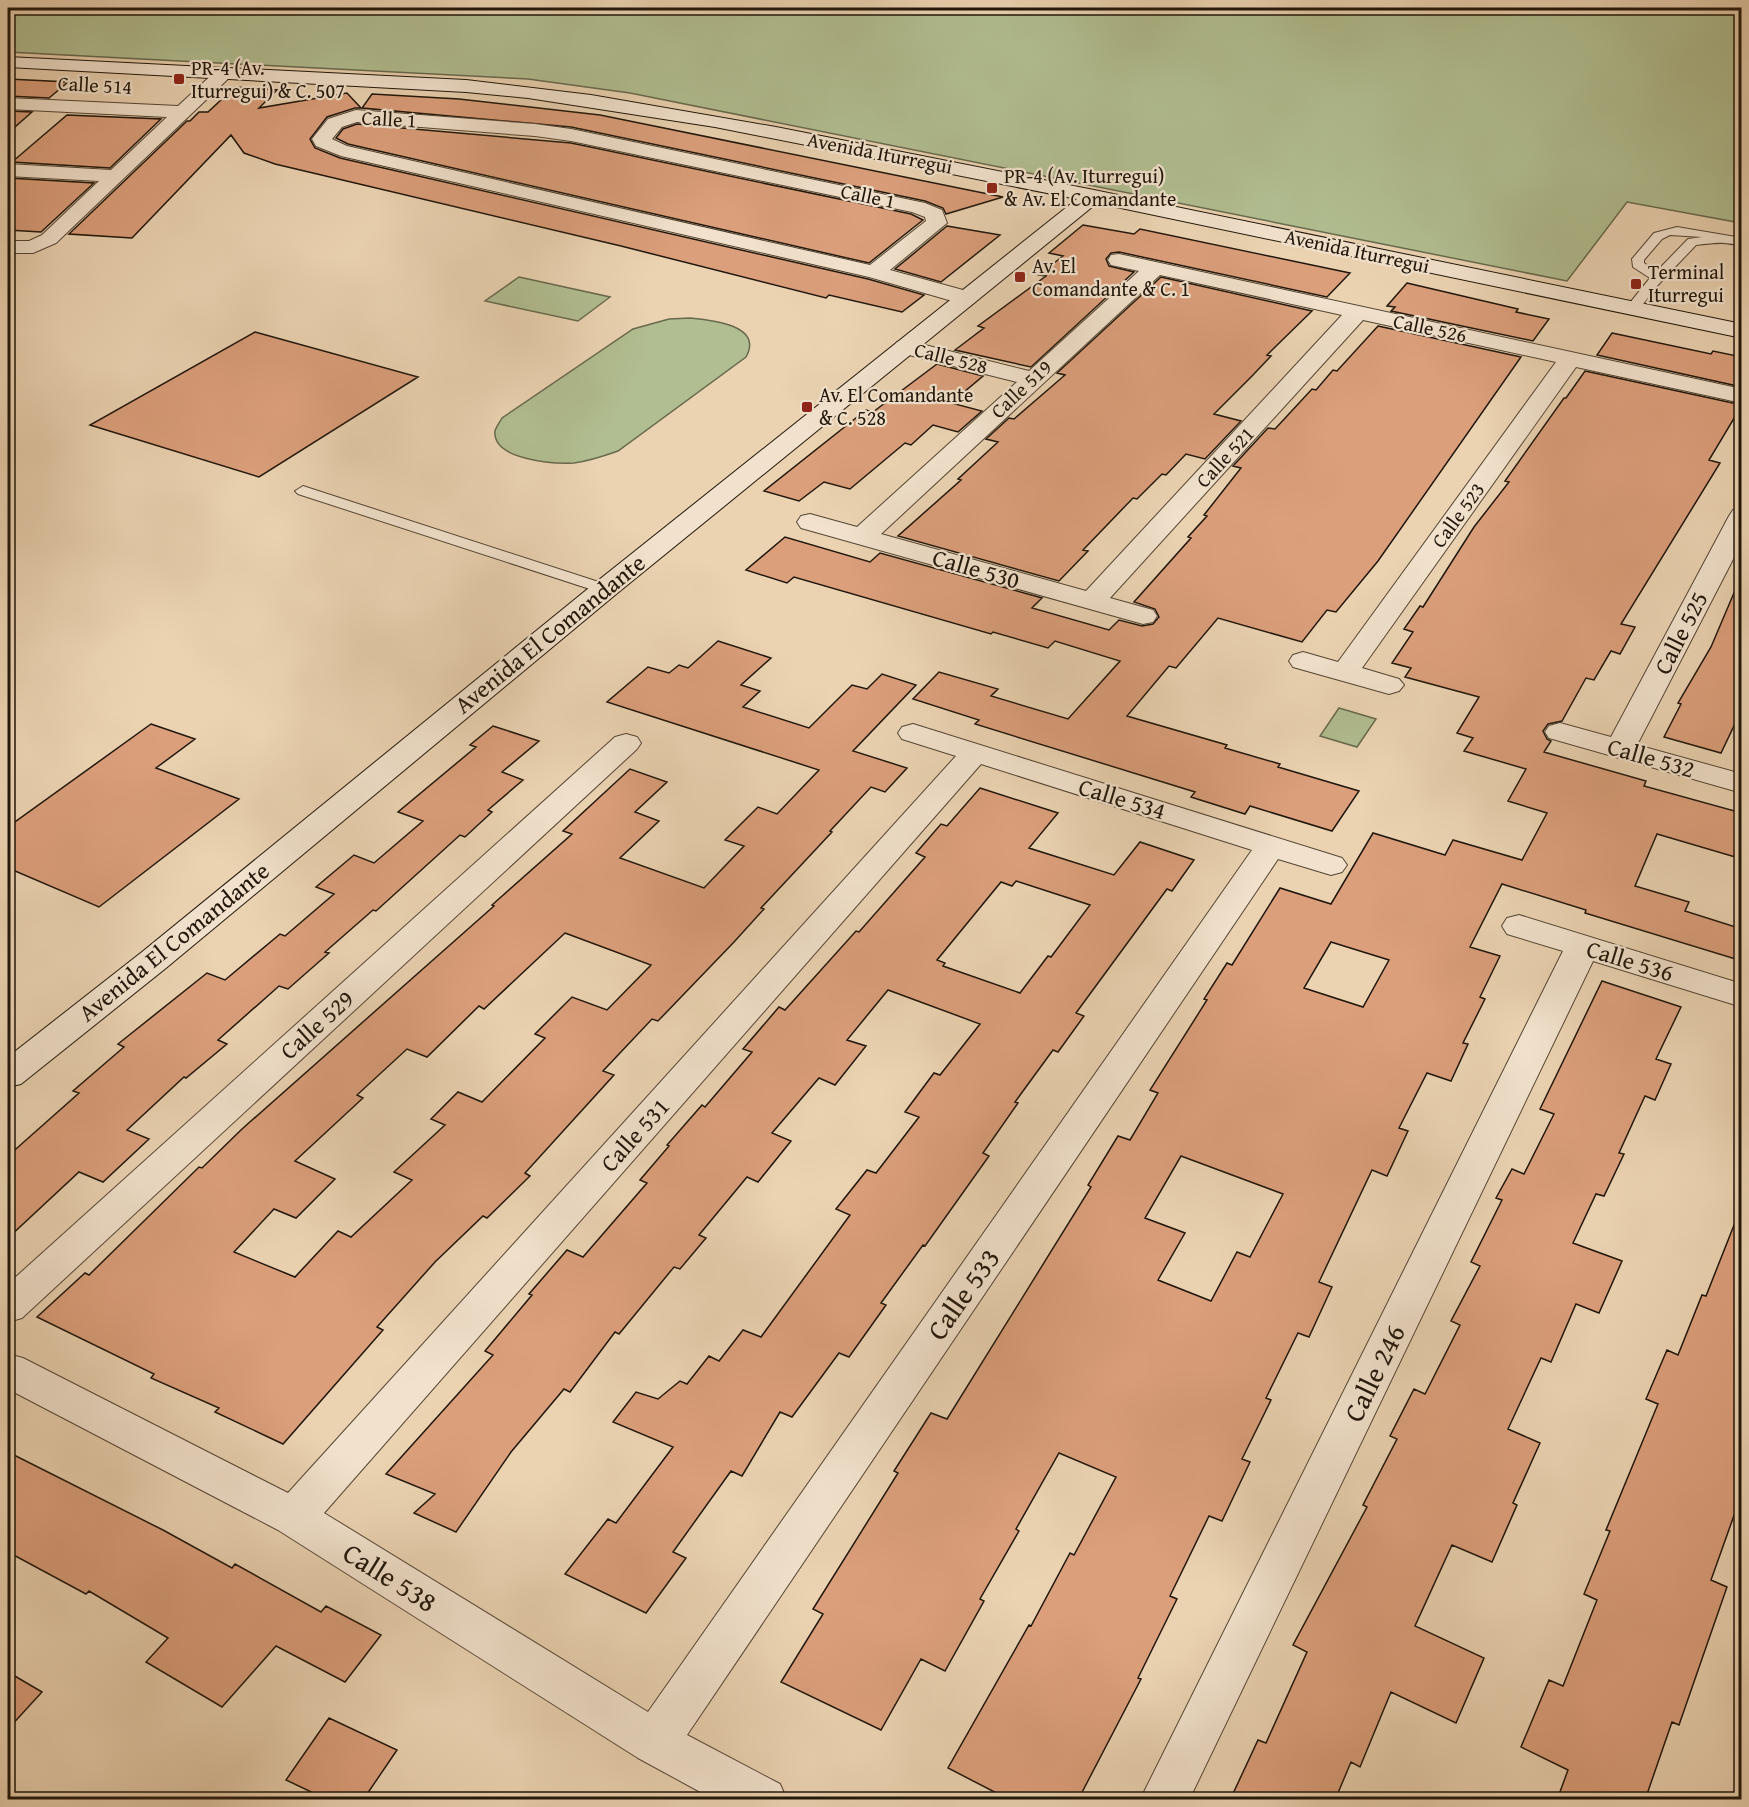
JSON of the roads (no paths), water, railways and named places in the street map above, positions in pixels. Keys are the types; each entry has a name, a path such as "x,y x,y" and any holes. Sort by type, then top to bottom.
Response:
{"street":[{"name":"Avenida Iturregui","path":"8,62 466,86 603,101 1094,196 1742,332"},
{"path":"8,248 33,247 50,239 224,73"},
{"name":"Calle 514","path":"8,103 181,112"},
{"name":"Calle 1","path":"874,272 937,223 935,214 906,204 613,143 535,130 356,116 335,123 322,139 328,145 341,150 874,272 966,298"},
{"path":"8,170 117,176"},
{"name":"Avenida El Comandante","path":"8,1075 154,960 604,589 1094,196"},
{"name":"Calle 526","path":"1119,260 1742,396"},
{"name":"Calle 519","path":"862,537 1155,268"},
{"name":"Calle 521","path":"1092,601 1358,312"},
{"name":"Calle 528","path":"905,347 1032,379"},
{"name":"Calle 523","path":"1345,672 1571,358"},
{"name":"Calle 525","path":"1620,749 1742,516"},
{"name":"Calle 530","path":"810,522 1143,616"},
{"path":"1303,661 1389,684"},
{"name":"Calle 532","path":"1560,732 1742,784"},
{"name":"Calle 534","path":"912,733 1331,865"},
{"name":"Calle 529","path":"8,1307 626,743"},
{"name":"Calle 531","path":"294,1517 975,753"},
{"name":"Calle 533","path":"656,1742 1272,846"},
{"name":"Calle 536","path":"1519,926 1742,996"},
{"name":"Calle 246","path":"1164,1800 1582,946"},
{"name":"Calle 538","path":"8,1371 294,1517 656,1742 763,1800"}],"lane":[{"path":"1657,277 1638,264 1638,259 1658,236 1677,231 1742,242"},
{"path":"1632,309 1657,277 1692,242 1704,240 1742,242"},
{"path":"303,491 604,589"}],"place":[{"name":"PR-4 (Av. Iturregui) & C. 507","path":"179,79"},
{"name":"PR-4 (Av. Iturregui) & Av. El Comandante","path":"992,188"},
{"name":"Av. El Comandante & C. 1","path":"1020,277"},
{"name":"Terminal Iturregui","path":"1636,284"},
{"name":"Av. El Comandante & C. 528","path":"807,407"}]}
